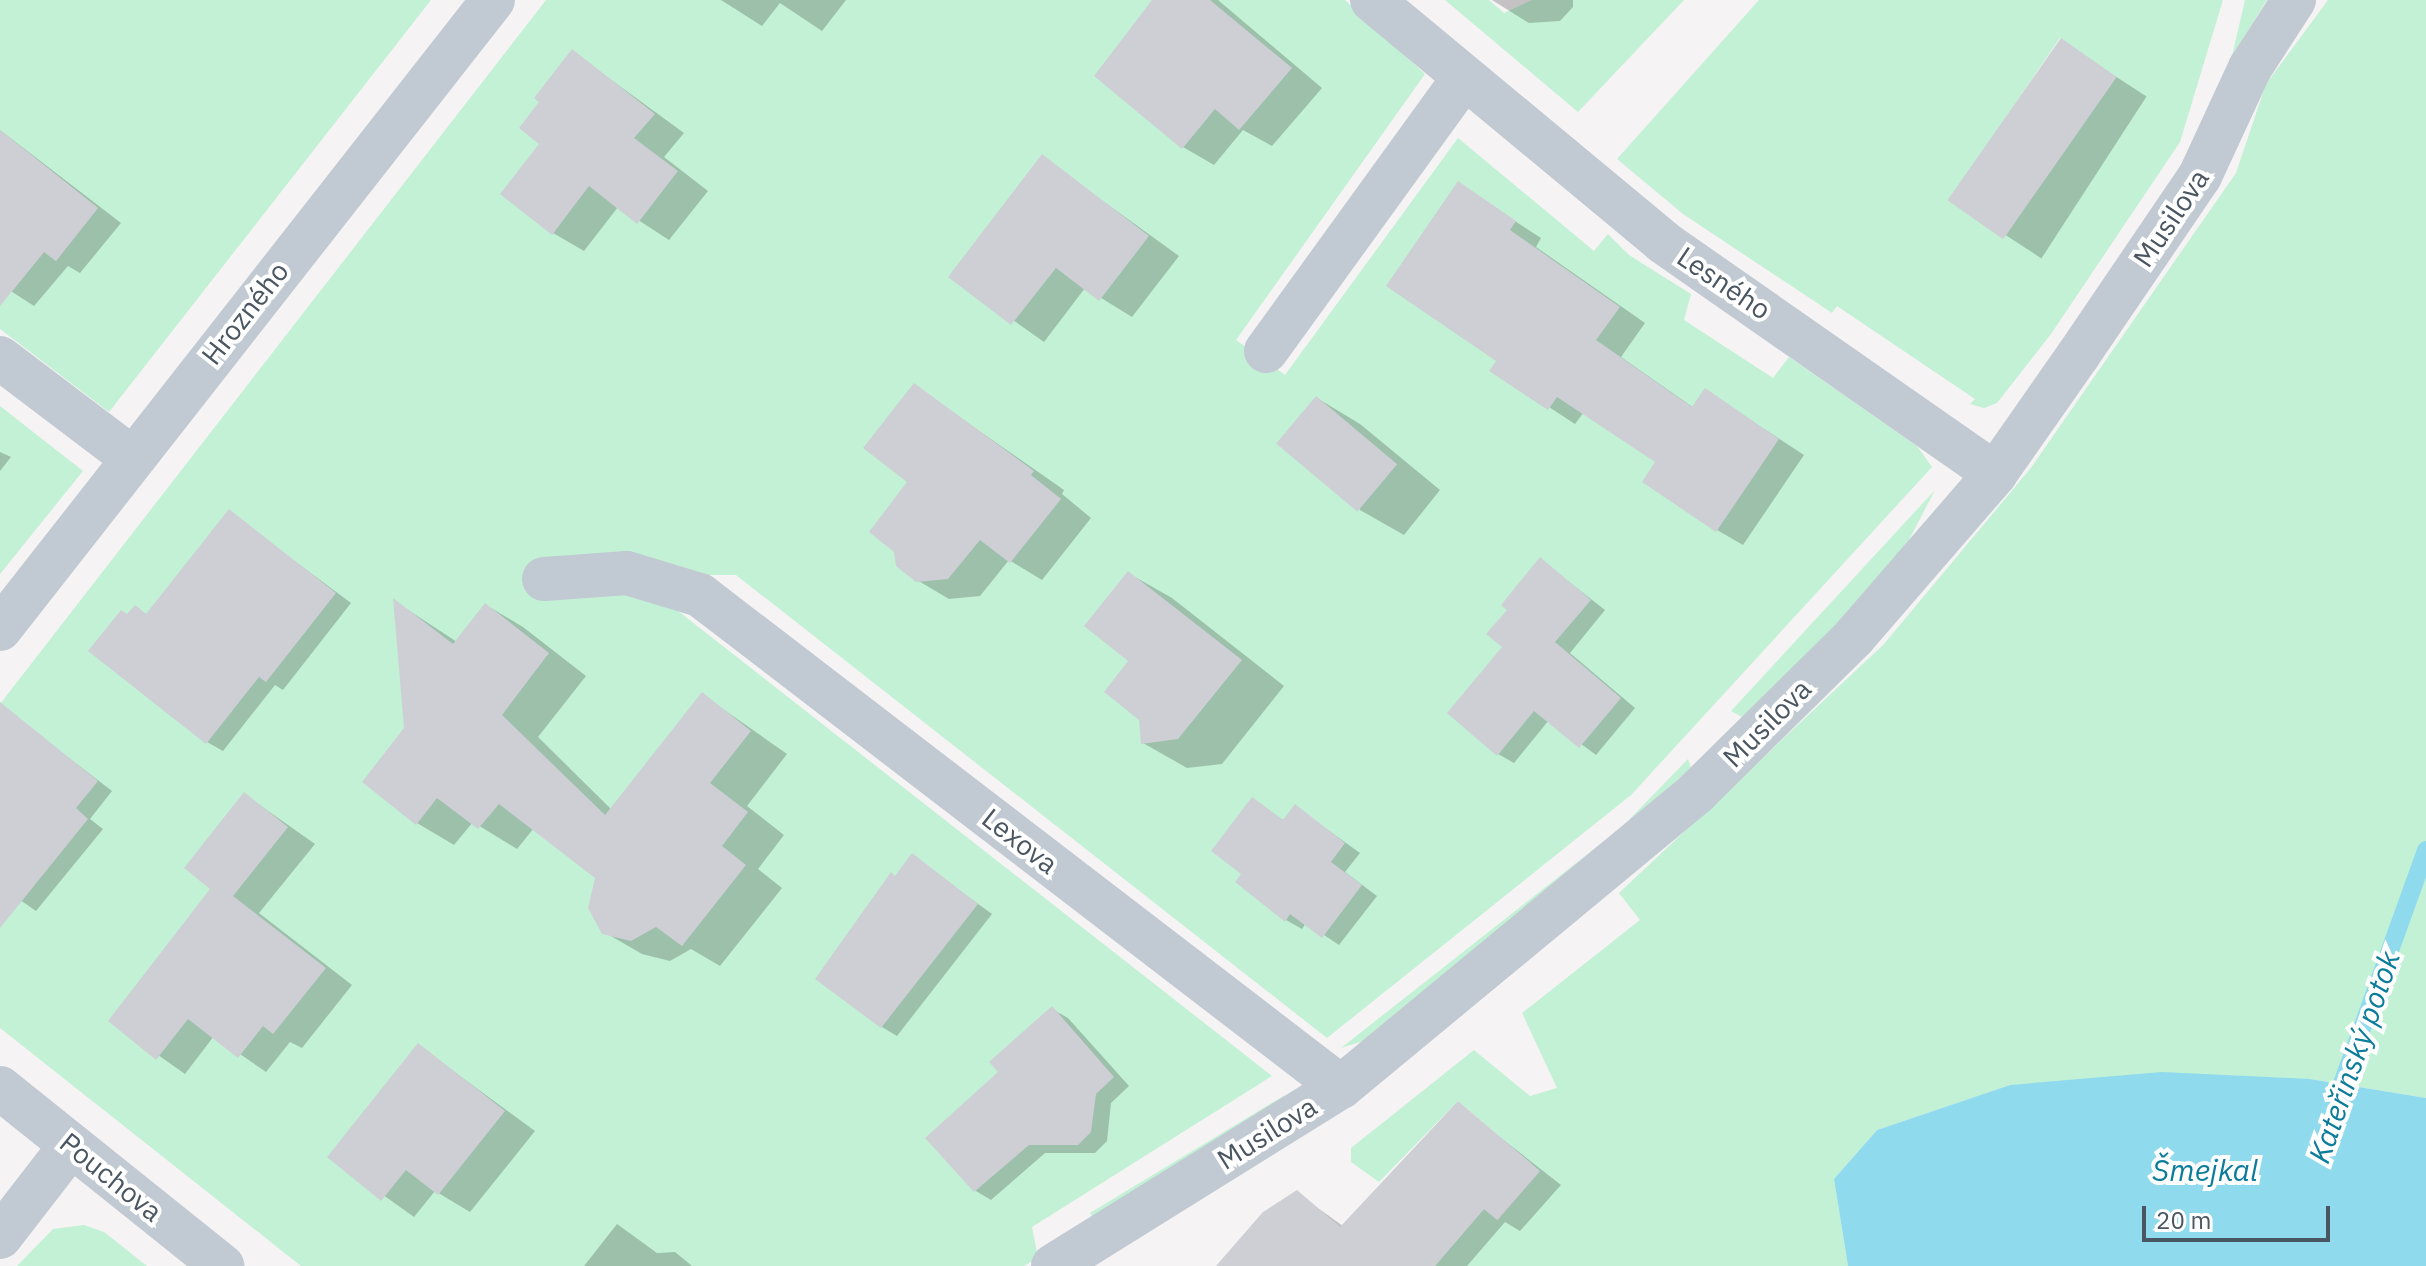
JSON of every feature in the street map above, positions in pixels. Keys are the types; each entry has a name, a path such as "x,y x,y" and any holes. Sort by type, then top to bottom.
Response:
{"street":[{"name":"Hrozného","path":"0,629 131,457 493,0"},
{"name":"Lesného","path":"1372,0 1463,79 1663,242 1995,474"},
{"name":"Musilova","path":"1053,1266 1341,1087 1696,793 1854,637 1995,474 2200,176 2250,68 2294,0"},
{"path":"1266,351 1463,79"},
{"path":"0,358 131,457"},
{"name":"Lexova","path":"544,579 627,573 707,590 1341,1087"},
{"name":"Pouchova","path":"0,1088 222,1266"},
{"path":"0,1237 71,1145"}],"green space":[{"path":"0,0 431,0 109,412 0,329 0,287 10,294 44,252 56,261 98,208 19,145 0,169"},
{"path":"546,0 1345,0 1425,74 1236,340 1285,375 1458,138 1594,251 1608,234 1629,255 1691,294 1684,320 1773,378 1789,357 1917,446 1932,467 1631,795 1327,1038 736,575 695,575 673,607 1272,1076 1032,1227 1038,1258 1024,1266 301,1266 0,1028 0,704"},
{"path":"1445,0 1489,0 1504,13 1532,0 1684,0 1578,112"},
{"path":"1759,0 2223,0 2180,142 2051,334 1997,403 1984,408 1970,404 1975,399 1837,306 1832,313 1683,214 1617,159","holes":["2060,38 2116,77 2003,239 1949,200"]},
{"path":"2245,0 2267,0 2232,56"},
{"path":"2328,0 2426,0 2426,1098 2310,1079 2010,1085 1877,1130 1834,1179 1848,1266 1435,1266 1484,1209 1498,1220 1540,1171 1458,1101 1379,1182 1351,1162 1351,1148 1474,1050 1530,1096 1557,1088 1522,1013 1640,920 1619,893 1884,644 2030,469 2236,173 2266,84"},
{"path":"0,406 83,471 0,574"},
{"path":"1935,490 1897,563 1746,719 1731,711"},
{"path":"1688,759 1693,773 1366,1040 1341,1048 1622,827"},
{"path":"1285,1095 1279,1108 1097,1224 1090,1213"},
{"path":"84,1225 104,1232 147,1266 17,1266 53,1229"}],"water":[{"name":"Šmejkal","path":"2162,1072 2310,1079 2426,1098 2426,1266 1848,1266 1834,1179 1877,1130 2010,1085"}],"building":[{"path":"1152,0 1210,0 1292,68 1239,130 1215,109 1182,149 1094,76"},
{"path":"2061,38 2117,77 2003,239 1947,200"},
{"path":"572,49 655,114 634,138 678,171 637,224 589,186 552,235 500,194 539,144 519,128 539,102 534,98"},
{"path":"0,130 98,208 56,261 44,252 0,306"},
{"path":"1042,154 1149,236 1099,301 1056,268 1011,325 948,277"},
{"path":"1458,181 1516,221 1510,230 1620,307 1596,340 1692,407 1705,388 1779,439 1716,532 1642,482 1655,462 1557,397 1548,410 1489,371 1496,361 1386,286"},
{"path":"914,383 1034,471 1031,475 1061,499 1010,563 980,540 948,579 916,582 896,566 894,552 869,532 907,482 863,448"},
{"path":"1316,396 1397,464 1357,512 1276,443"},
{"path":"229,509 336,593 266,682 259,677 206,744 88,651 121,610 127,614 135,605 146,614"},
{"path":"1540,557 1591,600 1555,642 1621,698 1579,748 1534,711 1497,756 1447,713 1502,647 1486,634 1507,610 1501,605"},
{"path":"1128,571 1242,660 1178,739 1141,744 1139,720 1104,692 1128,661 1084,626"},
{"path":"393,598 453,644 485,603 549,653 502,715 605,815 702,692 751,731 710,783 748,812 722,846 746,865 682,946 656,927 631,941 602,934 588,908 595,878 499,804 478,829 437,798 416,825 362,782 404,728"},
{"path":"0,702 98,781 76,808 88,819 0,928"},
{"path":"244,792 288,827 233,896 326,968 273,1034 263,1026 238,1058 188,1019 156,1060 108,1021 210,889 184,868"},
{"path":"1252,797 1283,820 1295,804 1345,843 1331,862 1362,885 1322,938 1290,914 1285,922 1235,882 1241,874 1211,851"},
{"path":"912,853 978,904 881,1028 815,979 891,872 895,876"},
{"path":"1052,1006 1114,1077 1096,1094 1091,1132 1078,1145 1029,1145 974,1192 925,1138 998,1072 989,1062"},
{"path":"418,1043 505,1111 438,1195 406,1170 381,1201 327,1157"},
{"path":"1458,1101 1540,1171 1497,1220 1484,1209 1435,1266 1216,1266 1263,1212 1297,1190 1340,1227"}],"waterway":[{"name":"Kateřinský potok","path":"2334,1106 2426,850"}]}
